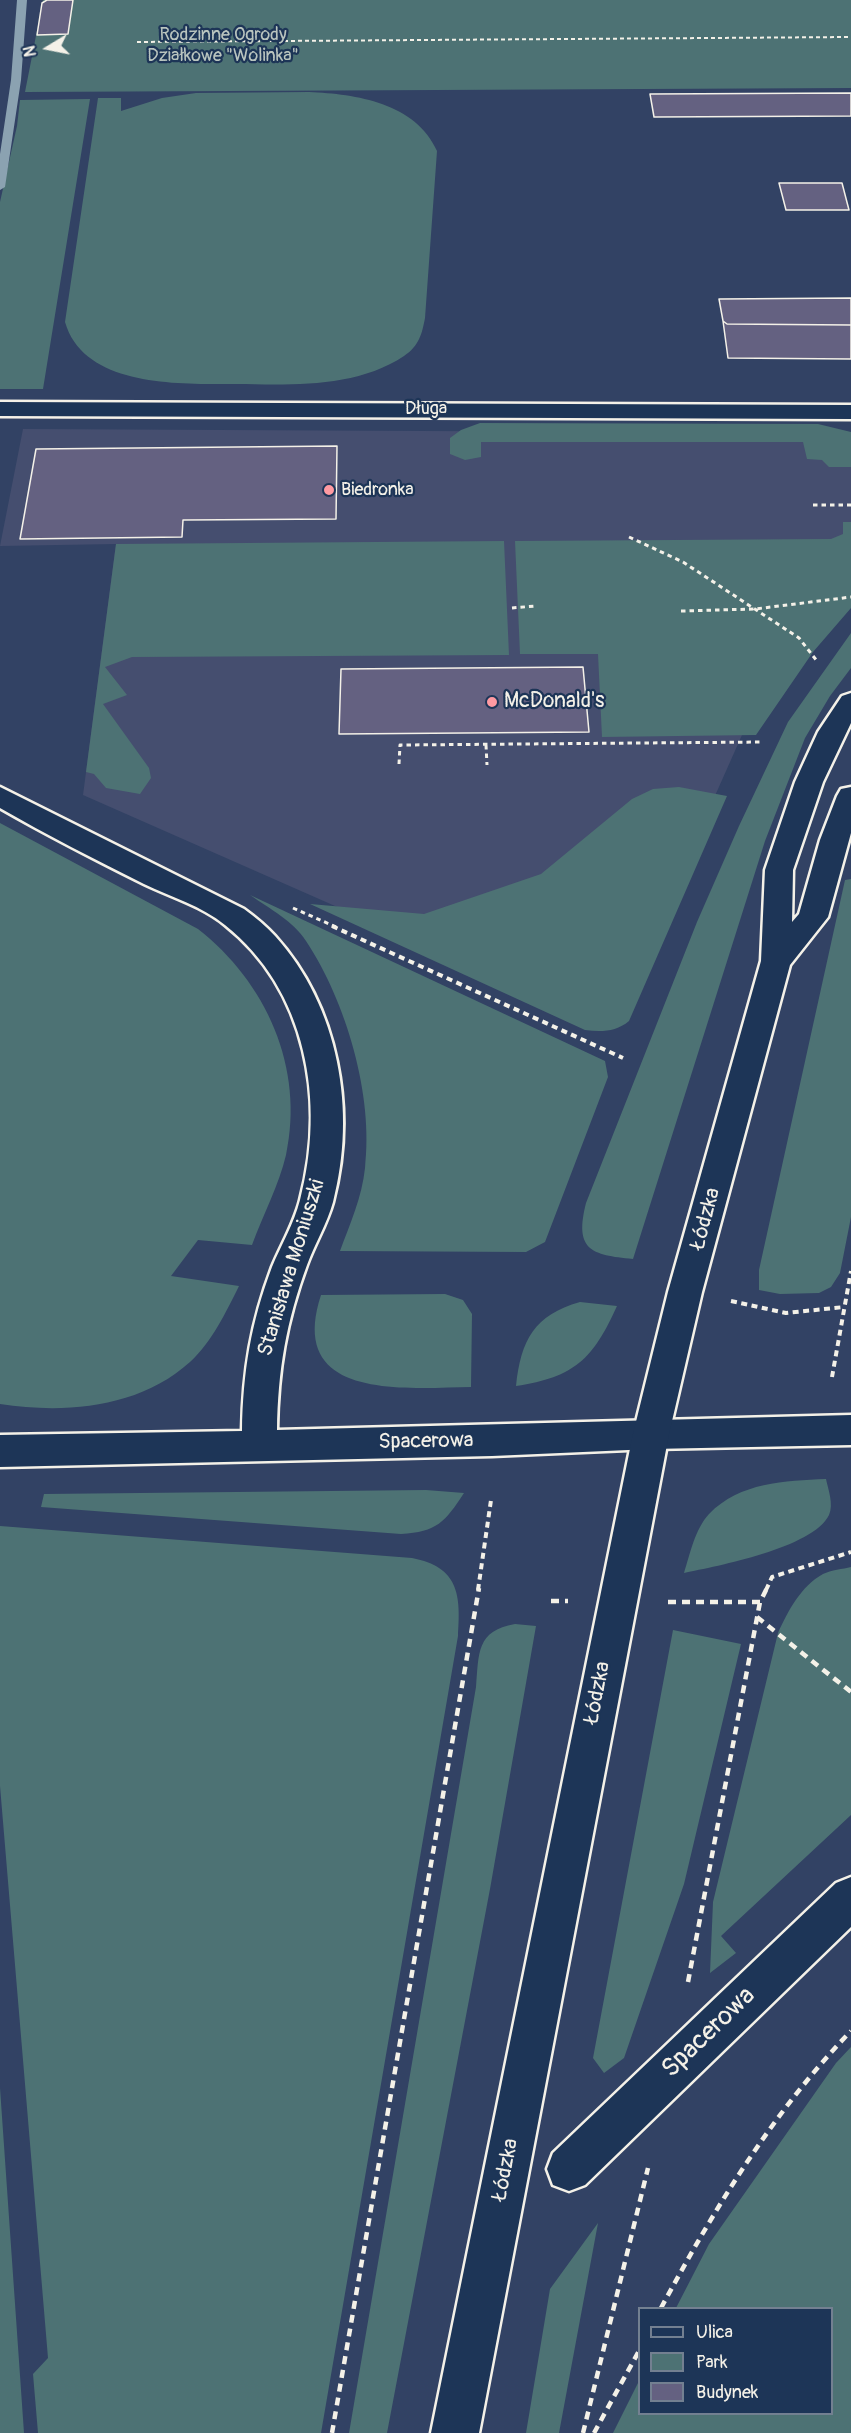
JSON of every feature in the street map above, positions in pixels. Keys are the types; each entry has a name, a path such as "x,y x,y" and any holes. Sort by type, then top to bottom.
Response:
{"street":[{"name":"Długa","path":"0,409 851,412"},
{"name":"Łódzka","path":"455,2433 651,1434 686,1292 776,961 779,870 809,782 832,732 851,702"},
{"name":"Stanisława Moniuszki","path":"0,796 109,854 233,915 260,938 291,977 309,1017 323,1061 327,1108 325,1151 317,1201 288,1267 263,1358 259,1445"},
{"name":"Łódzka","path":"776,961 813,917 842,845 851,796"},
{"name":"Spacerowa","path":"0,1451 492,1441 651,1434 851,1430"},
{"name":"Spacerowa","path":"569,2169 851,1898"}],"path":[{"path":"137,42 851,37"},
{"path":"813,505 851,505"},
{"path":"629,537 683,562 800,638 817,661"},
{"path":"681,611 755,609 851,597"},
{"path":"512,608 535,606"},
{"path":"399,764 400,745 763,742"},
{"path":"486,745 487,765"},
{"path":"291,907 623,1058"},
{"path":"832,1377 851,1272"},
{"path":"758,1306 786,1313 844,1307"},
{"path":"332,2433 449,1769 481,1574 490,1500"},
{"path":"669,1602 760,1602 772,1577 851,1552"},
{"path":"757,1617 851,1692"},
{"path":"662,2307 709,2219 771,2124 825,2056 851,2031"},
{"path":"594,2433 638,2351"}],"shaded area":[{"path":"23,429 828,433 851,451 851,601 758,699 710,807 444,954 83,795 116,544 0,546"}],"green space":[{"name":"Rodzinne Ogrody Działkowe \"Wolinka\"","path":"43,0 851,0 851,88 25,92"},
{"path":"309,92 346,95 383,104 415,122 437,151 425,318 421,334 413,348 404,356 365,374 323,382 279,385 163,382 113,371 92,360 76,344 65,322 98,98 121,98 121,111 162,98 196,93"},
{"path":"90,99 43,389 0,389 0,202 17,126 20,100"},
{"path":"480,423 818,424 851,432 851,467 829,467 822,460 807,459 803,442 481,442 481,457 465,460 450,454 450,438 461,430"},
{"path":"843,522 851,522 851,608 813,652 756,735 602,737 598,654 520,654 515,541 831,539 843,534"},
{"path":"504,541 509,655 132,657 105,667 127,695 103,704 149,768 151,778 140,794 106,788 94,774 86,772 116,544"},
{"path":"851,633 851,668 830,696 805,738 765,841 633,1259 597,1252 589,1247 582,1231 586,1203 697,922 788,722"},
{"path":"679,787 727,796 629,1021 614,1029 585,1030 310,904 424,914 541,874 632,799 653,789"},
{"path":"0,823 198,929 222,950 243,974 261,1001 275,1029 290,1090 290,1122 286,1155 252,1245 198,1240 171,1276 239,1286 218,1326 198,1354 170,1377 125,1398 100,1404 50,1408 0,1404"},
{"path":"851,879 851,1217 840,1273 831,1287 819,1293 780,1294 759,1290 759,1270 845,880"},
{"path":"250,895 605,1061 608,1077 545,1242 526,1252 340,1251 358,1200 365,1168 367,1140 361,1080 354,1050 333,992 306,941 288,921"},
{"path":"445,1294 463,1300 472,1314 471,1387 415,1388 358,1381 336,1371 320,1354 315,1329 321,1295"},
{"path":"580,1302 617,1306 590,1352 568,1371 516,1386 522,1355 533,1332 551,1314"},
{"path":"826,1479 831,1501 830,1511 820,1527 785,1546 763,1554 684,1573 700,1527 721,1503 749,1489 764,1485"},
{"path":"426,1490 464,1493 439,1524 423,1531 401,1534 41,1507 44,1494"},
{"path":"0,1526 412,1558 428,1562 439,1568 454,1585 459,1608 458,1636 321,2433 38,2433 33,2374 48,2358 0,1786"},
{"path":"851,1567 851,1815 721,1936 736,1953 710,1973 713,1902 778,1633 791,1608 808,1585 826,1573"},
{"path":"515,1624 536,1626 490,1889 387,2433 349,2433 476,1687 479,1654 486,1638 493,1632"},
{"path":"673,1630 741,1644 684,1884 624,2058 604,2073 593,2058"},
{"path":"851,2047 851,2433 613,2433 638,2383 638,2415 833,2415 833,2307 677,2307 709,2244 836,2063"},
{"path":"0,2088 24,2433 0,2433"},
{"path":"598,2223 559,2433 526,2433 550,2289"}],"building":[{"path":"47,0 73,0 68,34 37,35 42,3"},
{"path":"851,93 851,116 654,117 650,94"},
{"path":"779,183 842,183 849,210 786,210"},
{"path":"851,298 851,325 727,324 723,321 719,299"},
{"path":"723,321 727,324 851,325 851,359 728,358"},
{"path":"337,446 336,519 183,520 182,537 20,539 36,449"},
{"path":"583,667 589,732 339,734 341,669"}],"waterway":[{"path":"0,187 16,80 22,0"}],"place":[{"name":"Biedronka","path":"329,490"},
{"name":"McDonald's","path":"492,702"}]}
